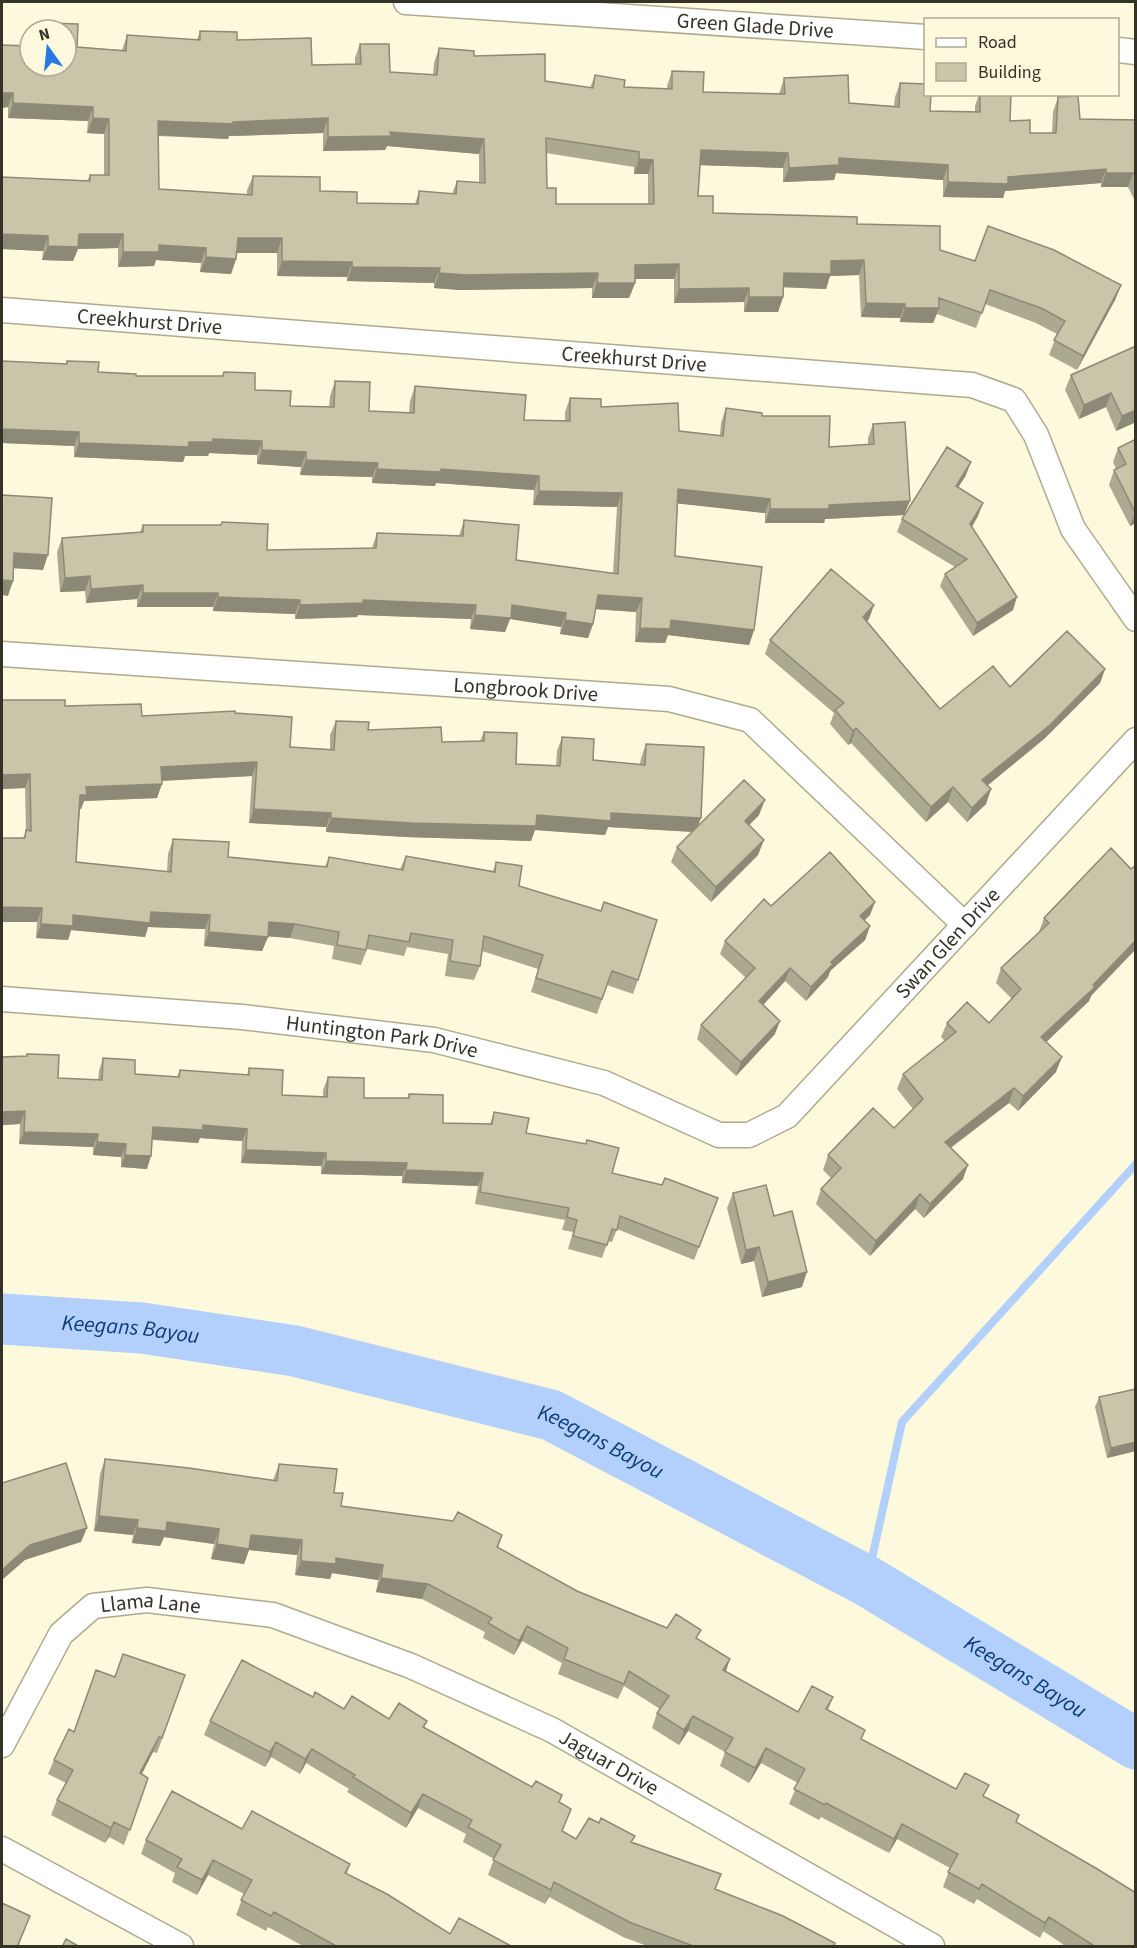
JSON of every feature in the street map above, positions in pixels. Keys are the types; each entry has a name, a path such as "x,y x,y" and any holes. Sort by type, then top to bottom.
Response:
{"street":[{"name":"Green Glade Drive","path":"406,2 924,37"},
{"path":"1119,50 1136,52"},
{"name":"Creekhurst Drive","path":"2,310 972,385 1014,400 1036,435 1073,529 1136,618"},
{"name":"Longbrook Drive","path":"2,654 669,699 750,720 965,925"},
{"name":"Swan Glen Drive","path":"749,1135 787,1116 1136,740"},
{"name":"Huntington Park Drive","path":"2,999 242,1017 434,1040 604,1083 719,1135 749,1135"},
{"name":"Llama Lane","path":"2,1744 61,1634 93,1606 147,1600 268,1614"},
{"name":"Jaguar Drive","path":"268,1614 411,1666 552,1730 932,1947"},
{"path":"2,1849 181,1947"}],"building":[{"path":"200,31 237,32 237,40 311,38 312,65 361,64 360,44 389,44 390,72 437,75 439,48 474,51 474,56 545,54 545,81 593,88 595,75 625,80 624,87 672,89 672,71 704,72 703,92 785,94 784,78 848,75 849,103 899,107 900,83 924,84 924,96 931,96 930,111 980,112 980,96 1011,96 1010,121 1030,120 1030,133 1056,133 1058,97 1078,96 1080,119 1136,120 1136,177 1133,173 1106,173 1106,169 1008,177 1008,184 948,182 948,165 839,158 839,165 789,168 788,153 701,150 698,196 713,196 713,213 857,217 857,224 940,226 940,250 975,261 988,226 1054,250 1121,285 1083,356 1054,340 1065,321 1041,308 990,290 982,313 939,298 939,308 905,308 905,304 866,303 864,260 831,261 831,274 784,273 783,297 749,297 749,288 679,289 679,264 635,265 635,283 597,283 598,273 466,275 439,273 440,268 352,267 352,262 282,261 282,238 238,238 236,259 206,257 206,248 159,245 159,252 123,252 123,234 79,234 78,247 48,246 48,236 2,234 2,177 90,181 90,175 109,175 109,119 93,118 93,107 13,103 13,93 2,93 2,45 18,46 18,78 78,78 78,47 126,51 127,35 200,40","holes":["328,118 328,137 391,136 390,132 484,139 485,183 457,181 456,194 419,191 418,204 357,203 357,192 320,191 320,177 253,176 252,195 159,189 158,121 233,124 233,122","546,138 639,152 639,159 653,160 654,204 556,204 556,188 547,188"]},
{"path":"1136,346 1136,410 1122,416 1111,393 1084,405 1071,375"},
{"path":"2,361 67,364 67,361 99,362 98,372 136,374 136,376 223,376 224,372 255,373 255,390 291,391 290,406 334,407 335,381 370,382 369,411 414,413 415,386 526,395 524,420 570,421 570,398 601,399 601,407 678,403 679,431 723,436 726,408 762,413 762,416 830,416 829,447 874,444 873,424 905,422 910,501 829,505 829,509 770,509 770,499 678,489 675,556 762,567 754,630 671,620 670,629 640,628 642,598 598,595 593,624 565,620 566,613 512,605 511,618 475,615 476,605 363,600 363,603 300,605 300,600 218,597 218,593 143,593 143,585 91,589 90,576 65,578 62,538 143,532 143,525 221,525 222,522 268,524 267,550 376,548 377,533 463,536 464,520 519,525 516,560 618,574 622,493 539,491 539,476 441,469 441,472 377,469 378,463 306,460 306,452 262,450 262,441 213,439 213,442 189,442 188,447 79,443 79,432 2,429"},
{"path":"1136,439 1135,512 1114,470 1126,464 1118,448"},
{"path":"947,447 971,462 956,486 983,503 970,524 1017,597 977,623 945,574 967,559 902,519"},
{"path":"2,495 52,498 48,555 14,553 13,581 2,580"},
{"path":"831,569 874,605 863,617 940,709 993,666 1010,687 1067,631 1105,669 1050,725 982,780 991,789 972,808 953,787 931,807 856,728 853,731 835,710 844,703 770,640"},
{"path":"2,700 65,700 65,706 141,704 142,716 235,711 235,713 292,717 290,747 334,750 336,721 369,722 368,730 441,727 442,742 484,741 484,732 517,733 516,764 560,766 562,737 594,739 593,760 645,765 646,744 704,747 701,818 611,813 611,821 537,815 536,826 411,823 331,818 331,813 254,809 257,762 161,767 162,784 86,787 87,795 80,795 76,862 171,872 173,839 229,842 228,857 327,867 329,857 403,870 406,856 495,872 496,862 522,866 519,886 601,911 604,902 657,920 638,980 612,971 602,999 536,978 543,955 484,936 480,966 450,961 453,940 411,933 409,942 369,935 366,950 337,945 339,932 295,924 269,922 268,937 209,932 210,915 151,912 150,923 73,915 73,926 41,924 42,908 2,907 2,838 25,838 26,830 31,831 30,774 2,775"},
{"path":"744,780 765,800 745,821 764,840 716,887 677,847"},
{"path":"1111,848 1131,869 1136,865 1136,940 1093,985 1095,987 1041,1037 1062,1057 1023,1096 1014,1088 945,1142 968,1165 930,1204 920,1194 876,1241 821,1189 841,1168 828,1155 873,1108 894,1128 923,1099 903,1074 956,1032 947,1023 967,1002 989,1023 1021,989 1001,968 1049,923 1044,918"},
{"path":"830,852 875,902 860,916 870,926 831,962 833,964 811,987 790,968 759,1001 780,1021 741,1062 701,1025 755,968 725,941 764,899 771,906"},
{"path":"27,1054 59,1055 58,1078 102,1080 103,1058 135,1060 135,1074 179,1077 180,1070 249,1075 249,1068 283,1070 282,1095 327,1097 328,1077 364,1078 364,1098 409,1098 409,1094 443,1095 443,1123 492,1124 494,1112 529,1118 526,1133 586,1144 587,1140 619,1148 612,1173 662,1185 665,1178 718,1198 699,1247 620,1216 617,1230 612,1229 607,1245 573,1236 577,1220 567,1217 569,1208 480,1192 483,1173 406,1170 407,1163 326,1161 326,1153 246,1150 247,1129 203,1125 203,1130 153,1127 151,1156 125,1155 126,1144 97,1142 98,1134 24,1132 25,1111 2,1112 2,1057 27,1056"},
{"path":"766,1185 774,1216 792,1211 807,1272 768,1282 759,1247 746,1250 733,1193"},
{"path":"1136,1389 1136,1442 1111,1448 1099,1397"},
{"path":"105,1459 277,1481 279,1464 337,1469 334,1493 343,1493 341,1506 453,1521 458,1512 502,1535 497,1547 577,1591 667,1628 676,1614 701,1630 696,1638 730,1659 723,1670 798,1712 812,1686 833,1697 826,1709 865,1730 861,1739 956,1789 965,1773 989,1785 983,1796 1019,1815 1016,1822 1136,1893 1136,1947 1092,1947 1093,1945 1049,1917 1045,1923 982,1884 979,1889 948,1872 958,1854 902,1824 894,1839 794,1789 805,1769 766,1748 755,1768 725,1752 733,1738 693,1716 684,1730 657,1713 669,1696 629,1671 624,1684 564,1659 568,1648 527,1626 519,1641 488,1623 492,1618 428,1584 381,1578 383,1565 336,1558 336,1564 301,1561 302,1540 251,1535 249,1549 217,1544 219,1529 167,1522 166,1531 137,1528 138,1520 99,1516"},
{"path":"66,1463 87,1528 30,1545 2,1570 2,1483"},
{"path":"123,1654 185,1675 162,1738 159,1737 140,1773 148,1778 130,1830 114,1822 111,1828 57,1800 73,1770 54,1760 69,1729 74,1732 96,1670 115,1677"},
{"path":"242,1660 313,1697 315,1692 344,1709 352,1696 389,1719 399,1703 427,1721 423,1727 532,1787 536,1781 562,1795 559,1802 571,1809 562,1831 576,1839 589,1818 599,1823 601,1818 635,1836 631,1842 721,1874 715,1889 783,1916 835,1943 833,1947 696,1947 629,1922 554,1882 551,1890 493,1860 501,1845 468,1827 472,1820 423,1794 411,1813 312,1749 305,1759 276,1742 270,1752 210,1721"},
{"path":"172,1791 242,1829 252,1811 350,1864 345,1873 387,1894 450,1934 459,1918 513,1947 338,1947 274,1912 271,1916 241,1900 252,1880 213,1860 202,1880 177,1867 182,1859 146,1840"},
{"path":"2,1903 30,1916 17,1947 2,1947"},
{"path":"66,1939 80,1947 62,1947"}],"waterway":[{"path":"867,1581 902,1422 1136,1164"},
{"name":"Keegans Bayou","path":"2,1319 142,1328 295,1351 551,1415 867,1581 1136,1744"}]}
